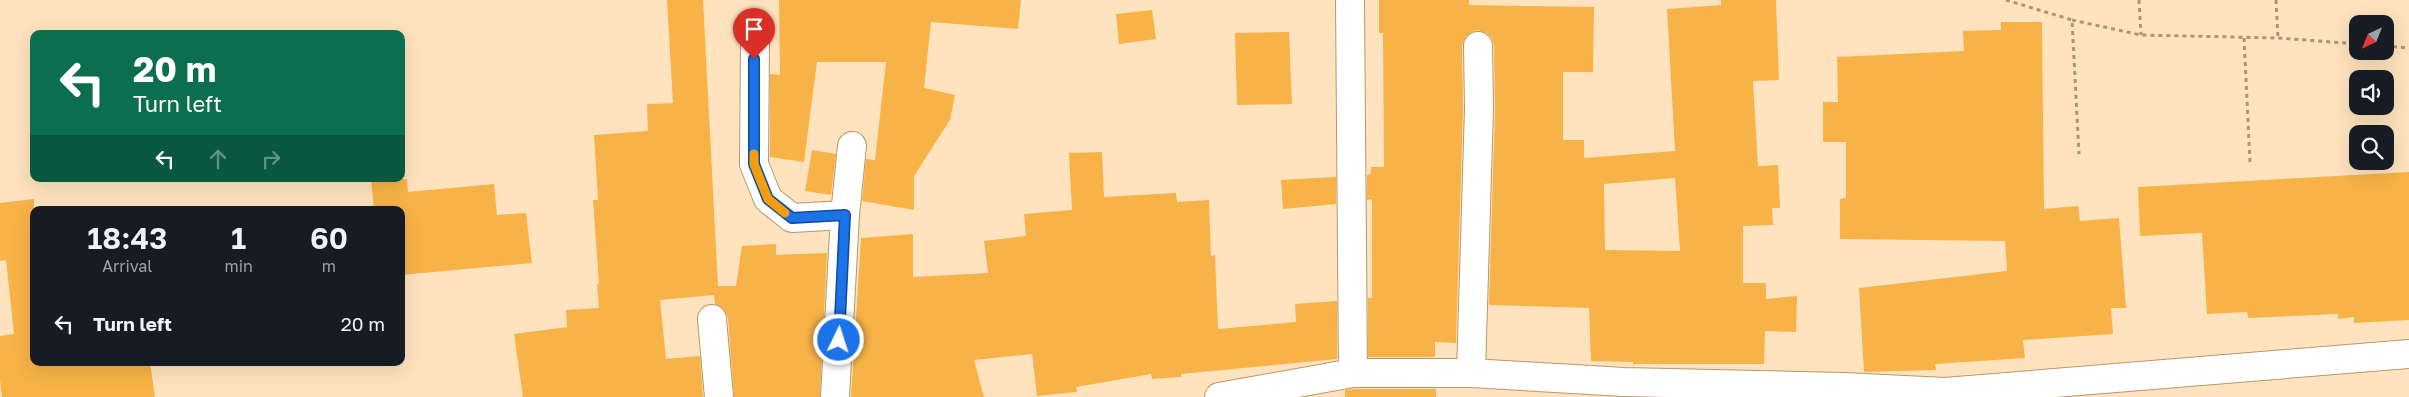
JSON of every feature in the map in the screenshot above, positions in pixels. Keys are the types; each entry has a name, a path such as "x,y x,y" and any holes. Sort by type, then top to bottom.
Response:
{"street":[{"path":"1350,0 1353,373"},
{"path":"755,42 754,164 768,199 792,218 845,215"},
{"path":"1472,373 1479,108 1478,46"},
{"path":"835,397 845,215 852,146"},
{"path":"712,319 718,397"},
{"path":"1219,397 1327,388 1353,373 1472,373 1689,391 1844,387 1945,392 2409,354"}],"path":[{"path":"2006,0 2072,20 2141,35 2278,38 2349,43"},
{"path":"2139,0 2141,35"},
{"path":"2276,0 2278,38"},
{"path":"2072,20 2079,154"},
{"path":"2244,38 2250,162"},
{"path":"2394,47 2409,48"}],"building":[{"path":"667,0 703,0 718,286 736,286 742,246 776,244 776,255 827,253 820,397 734,397 728,318 724,310 715,304 714,295 660,300 666,359 700,356 703,397 523,397 514,334 567,327 566,310 599,308 593,200 598,200 594,135 648,131 647,104 673,103"},
{"path":"779,0 1021,0 1018,29 931,22 924,88 955,95 950,120 914,176 914,210 862,201 866,159 875,160 886,62 817,62 804,162 770,157 770,74 780,75"},
{"path":"1379,0 1469,0 1469,5 1594,7 1593,72 1563,72 1563,140 1584,140 1584,158 1675,151 1667,9 1721,5 1721,0 1776,0 1779,80 1753,81 1758,166 1778,165 1780,208 1772,208 1773,225 1743,226 1743,283 1766,283 1766,299 1797,296 1796,332 1765,331 1764,364 1633,364 1633,362 1591,361 1589,308 1489,305 1495,108 1494,46 1492,38 1486,33 1477,30 1465,38 1462,46 1463,108 1456,343 1435,342 1435,357 1368,357 1368,298 1372,298 1372,199 1367,200 1367,175 1371,174 1371,167 1384,167 1383,33 1379,33","holes":["1675,178 1680,251 1605,250 1604,184"]},
{"path":"1152,10 1156,39 1119,44 1116,14"},
{"path":"2001,22 2042,22 2044,209 2078,206 2080,221 2119,218 2126,308 2111,308 2113,334 2023,340 2025,358 1935,364 1936,370 1864,372 1859,288 2007,271 2005,241 1840,239 1840,199 1846,198 1846,142 1823,142 1823,102 1838,102 1837,57 1964,51 1963,31 2001,30"},
{"path":"1289,32 1292,104 1237,105 1235,33"},
{"path":"812,150 836,154 831,195 805,191"},
{"path":"1102,152 1104,197 1176,193 1177,202 1209,200 1211,256 1215,255 1218,329 1296,322 1295,304 1337,301 1337,359 1181,374 1181,377 1152,379 1151,374 1076,387 1077,392 1037,396 1032,354 974,360 984,397 851,397 861,238 913,234 913,277 988,273 984,241 1026,236 1024,214 1072,210 1069,153"},
{"path":"2409,172 2409,320 2354,323 2354,317 2338,319 2338,314 2248,318 2247,312 2207,314 2202,233 2140,236 2138,187"},
{"path":"1336,177 1336,204 1283,209 1281,180"},
{"path":"405,179 407,179 408,192 494,184 497,215 526,213 532,263 405,275 405,206 374,206 371,182 405,182"},
{"path":"34,199 34,206 30,206 30,366 151,366 155,397 2,397 0,336 14,334 6,260 0,261 0,203"},
{"path":"1436,389 1436,397 1345,397 1345,390"}],"slow traffic":[{"path":"754,154 754,164 768,199 785,213"}],"route":[{"path":"754,59 754,164 768,199 792,218 845,215 839,340"}]}
